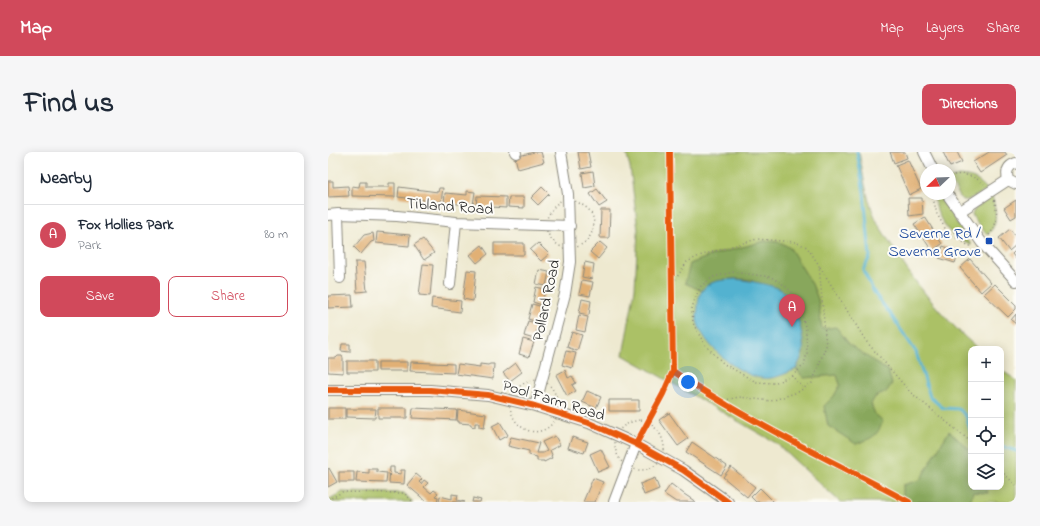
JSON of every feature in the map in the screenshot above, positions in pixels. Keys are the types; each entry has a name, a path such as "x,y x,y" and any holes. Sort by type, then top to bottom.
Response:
{"street":[{"name":"Pollard Road","path":"535,406 565,294 570,262 568,194 560,152"},
{"path":"924,152 930,164"},
{"path":"959,212 1012,182 1006,172 1009,167 1016,163"},
{"path":"951,200 982,243 1016,281"},
{"name":"Tibland Road","path":"333,215 397,216 456,222 570,226"},
{"path":"333,215 340,278"},
{"path":"450,284 456,222"},
{"name":"Pool Farm Road","path":"328,390 430,390 488,395 535,406 589,423 636,444 683,470 728,502"},
{"path":"614,502 636,444"}],"path":[{"path":"934,200 938,214 947,232 969,246 975,247 982,243"},
{"path":"671,289 687,262 699,256 757,239 795,242 807,247 871,347 910,392 968,440"},
{"path":"721,401 740,397 771,401 804,389 812,383 826,346 819,265"},
{"path":"671,270 671,289"},
{"path":"734,272 771,277 792,292 800,308 806,330 807,353 804,365 792,376 774,383 756,382 724,364 706,346 693,323 692,308 701,286 714,277 734,272"},
{"path":"792,376 804,389"},
{"path":"714,398 727,405"},
{"path":"643,430 650,418"},
{"path":"1004,474 1016,485"},
{"path":"328,500 342,492 404,493 413,502"}],"green space":[{"path":"626,152 859,152 867,193 879,226 918,285 953,325 975,346 968,346 968,490 1004,490 1004,372 1016,380 1016,502 840,502 776,443 623,355 635,289 638,230 630,167"},
{"path":"956,177 969,177 982,184 988,190 968,200 962,200 956,190"},
{"path":"992,196 996,217 991,231 987,235 973,217 972,213"},
{"path":"935,200 942,200 971,245 956,237 948,230 942,221"},
{"path":"765,241 780,242 790,248 812,284 818,299 822,329 836,327 850,345 888,371 892,384 886,392 875,397 871,404 875,414 883,421 876,434 870,438 856,444 828,426 824,406 834,396 840,385 837,375 804,378 796,369 803,353 752,280 738,279 720,281 702,291 685,283 690,264 712,255"},
{"path":"949,431 968,448 968,490 987,490 988,493 973,492 970,502 903,502 903,485 920,480"},
{"path":"342,492 404,493 413,502 328,502 328,500"}],"water":[{"path":"735,279 774,287 783,291 787,296 795,311 801,329 803,345 801,359 796,369 770,378 761,378 752,375 732,365 714,349 706,339 700,330 697,321 700,294 705,287 712,283 721,280"}],"building":[{"path":"534,152 541,152 544,162 518,169 515,157"},
{"path":"578,152 588,152 591,167 581,169"},
{"path":"890,152 905,152 907,158 894,163"},
{"path":"943,152 957,152 962,162 956,164 949,164"},
{"path":"989,152 1005,152 1007,155 980,173 973,162"},
{"path":"908,160 920,190 909,195 896,165"},
{"path":"593,171 595,186 584,188 582,173"},
{"path":"328,181 333,181 333,187 348,186 349,196 328,197"},
{"path":"360,182 366,182 366,187 389,187 389,183 395,183 395,197 352,196 352,186 359,187"},
{"path":"399,187 438,192 439,188 443,188 441,202 398,197"},
{"path":"542,187 549,194 538,205 531,198"},
{"path":"597,189 607,202 599,207 590,194"},
{"path":"467,191 475,192 473,205 444,203 445,193 467,195"},
{"path":"477,196 506,197 506,208 476,206"},
{"path":"509,197 524,197 524,208 508,207"},
{"path":"908,198 920,198 920,200 922,200 923,214 909,216"},
{"path":"1016,200 1016,216 1011,219 1004,208"},
{"path":"601,210 610,210 609,238 600,238"},
{"path":"925,217 942,244 932,251 914,224"},
{"path":"1010,229 1016,237 1016,245 1009,251 999,238"},
{"path":"377,232 410,235 409,246 376,243"},
{"path":"373,233 374,241 371,242 361,254 354,247 364,235"},
{"path":"423,239 434,253 424,260 414,245"},
{"path":"600,242 607,248 598,259 590,252"},
{"path":"494,243 524,243 524,255 494,255"},
{"path":"538,243 549,254 541,261 530,250"},
{"path":"482,245 488,254 477,263 470,255"},
{"path":"943,246 959,252 955,263 939,258"},
{"path":"1016,250 1016,259 1012,254"},
{"path":"970,259 991,283 981,292 960,268"},
{"path":"355,262 364,262 367,291 357,292"},
{"path":"585,262 594,264 592,279 582,277"},
{"path":"423,264 433,265 430,296 419,295"},
{"path":"467,270 476,271 473,301 463,299"},
{"path":"539,270 549,272 546,286 536,284"},
{"path":"582,280 593,282 590,296 579,294"},
{"path":"995,284 1016,305 1016,309 1008,317 984,294"},
{"path":"536,287 545,289 542,305 533,302"},
{"path":"352,295 353,307 328,308 328,296"},
{"path":"432,298 461,301 460,312 431,308"},
{"path":"582,299 591,301 589,315 579,313"},
{"path":"532,304 543,307 538,322 528,319"},
{"path":"1016,314 1016,324 1011,320"},
{"path":"579,315 588,317 585,332 576,330"},
{"path":"528,321 539,324 534,339 524,336"},
{"path":"572,332 582,335 577,351 567,347"},
{"path":"523,339 534,342 529,357 519,354"},
{"path":"342,344 350,344 350,352 341,351"},
{"path":"566,351 576,353 572,368 562,365"},
{"path":"338,356 342,356 343,358 343,373 328,372 328,358 336,358"},
{"path":"347,361 375,361 375,372 347,372"},
{"path":"378,362 407,362 407,371 378,371"},
{"path":"411,362 454,364 454,373 410,371"},
{"path":"516,363 522,372 510,381 503,373"},
{"path":"458,364 480,367 480,364 494,364 493,379 456,374"},
{"path":"565,370 568,378 572,376 576,383 572,385 576,391 567,396 556,375"},
{"path":"587,391 601,397 596,408 582,402"},
{"path":"609,400 639,400 639,411 609,411"},
{"path":"328,408 345,408 345,419 328,419"},
{"path":"378,408 407,408 407,418 378,418"},
{"path":"413,408 457,410 456,420 412,418"},
{"path":"346,409 376,409 375,418 346,417"},
{"path":"458,410 486,414 484,428 479,427 479,423 475,423 475,427 471,426 471,424 459,423 459,421 457,421"},
{"path":"669,413 688,439 678,446 659,420"},
{"path":"500,422 508,435 499,440 492,426"},
{"path":"555,436 560,445 550,450 552,458 544,462 537,461 537,457 529,455 529,451 508,446 511,437 539,443 536,453 543,453 547,451 542,442"},
{"path":"572,437 588,442 584,453 568,448"},
{"path":"692,442 727,466 721,475 686,452"},
{"path":"601,449 610,467 598,472 590,454"},
{"path":"390,467 394,467 394,473 401,474 401,470 405,470 404,484 389,483"},
{"path":"731,467 755,487 747,497 723,477"},
{"path":"329,468 337,482 328,487 328,469"},
{"path":"369,469 377,469 377,472 387,473 386,483 356,482 357,472 369,473"},
{"path":"339,472 354,472 354,482 339,482"},
{"path":"416,474 422,479 419,482 421,484 424,480 428,483 424,487 431,493 434,490 438,493 435,496 438,497 437,502 427,502 407,485"},
{"path":"593,478 603,482 595,502 583,502"},
{"path":"655,478 659,489 644,495 640,484"},
{"path":"671,484 696,502 676,502 664,494"},
{"path":"760,488 774,502 756,502 751,497"},
{"path":"452,494 458,495 457,500 465,502 439,502 440,496 452,499"},
{"path":"473,498 481,500 480,502 472,502"}],"waterway":[{"path":"857,152 864,193 870,257 863,270 875,294 916,352 930,397 943,408 959,409 966,416 968,423"},
{"path":"1004,447 1016,451"}],"cycle path":[{"path":"636,444 663,394 673,371 670,152"},
{"path":"673,371 749,418 909,502"},
{"path":"328,390 430,390 488,395 535,406 589,423 636,444 683,470 728,502"}],"place":[{"name":"Severne Rd / Severne Grove","path":"989,241"},
{"name":"Fox Hollies Park","path":"792,327"}]}
